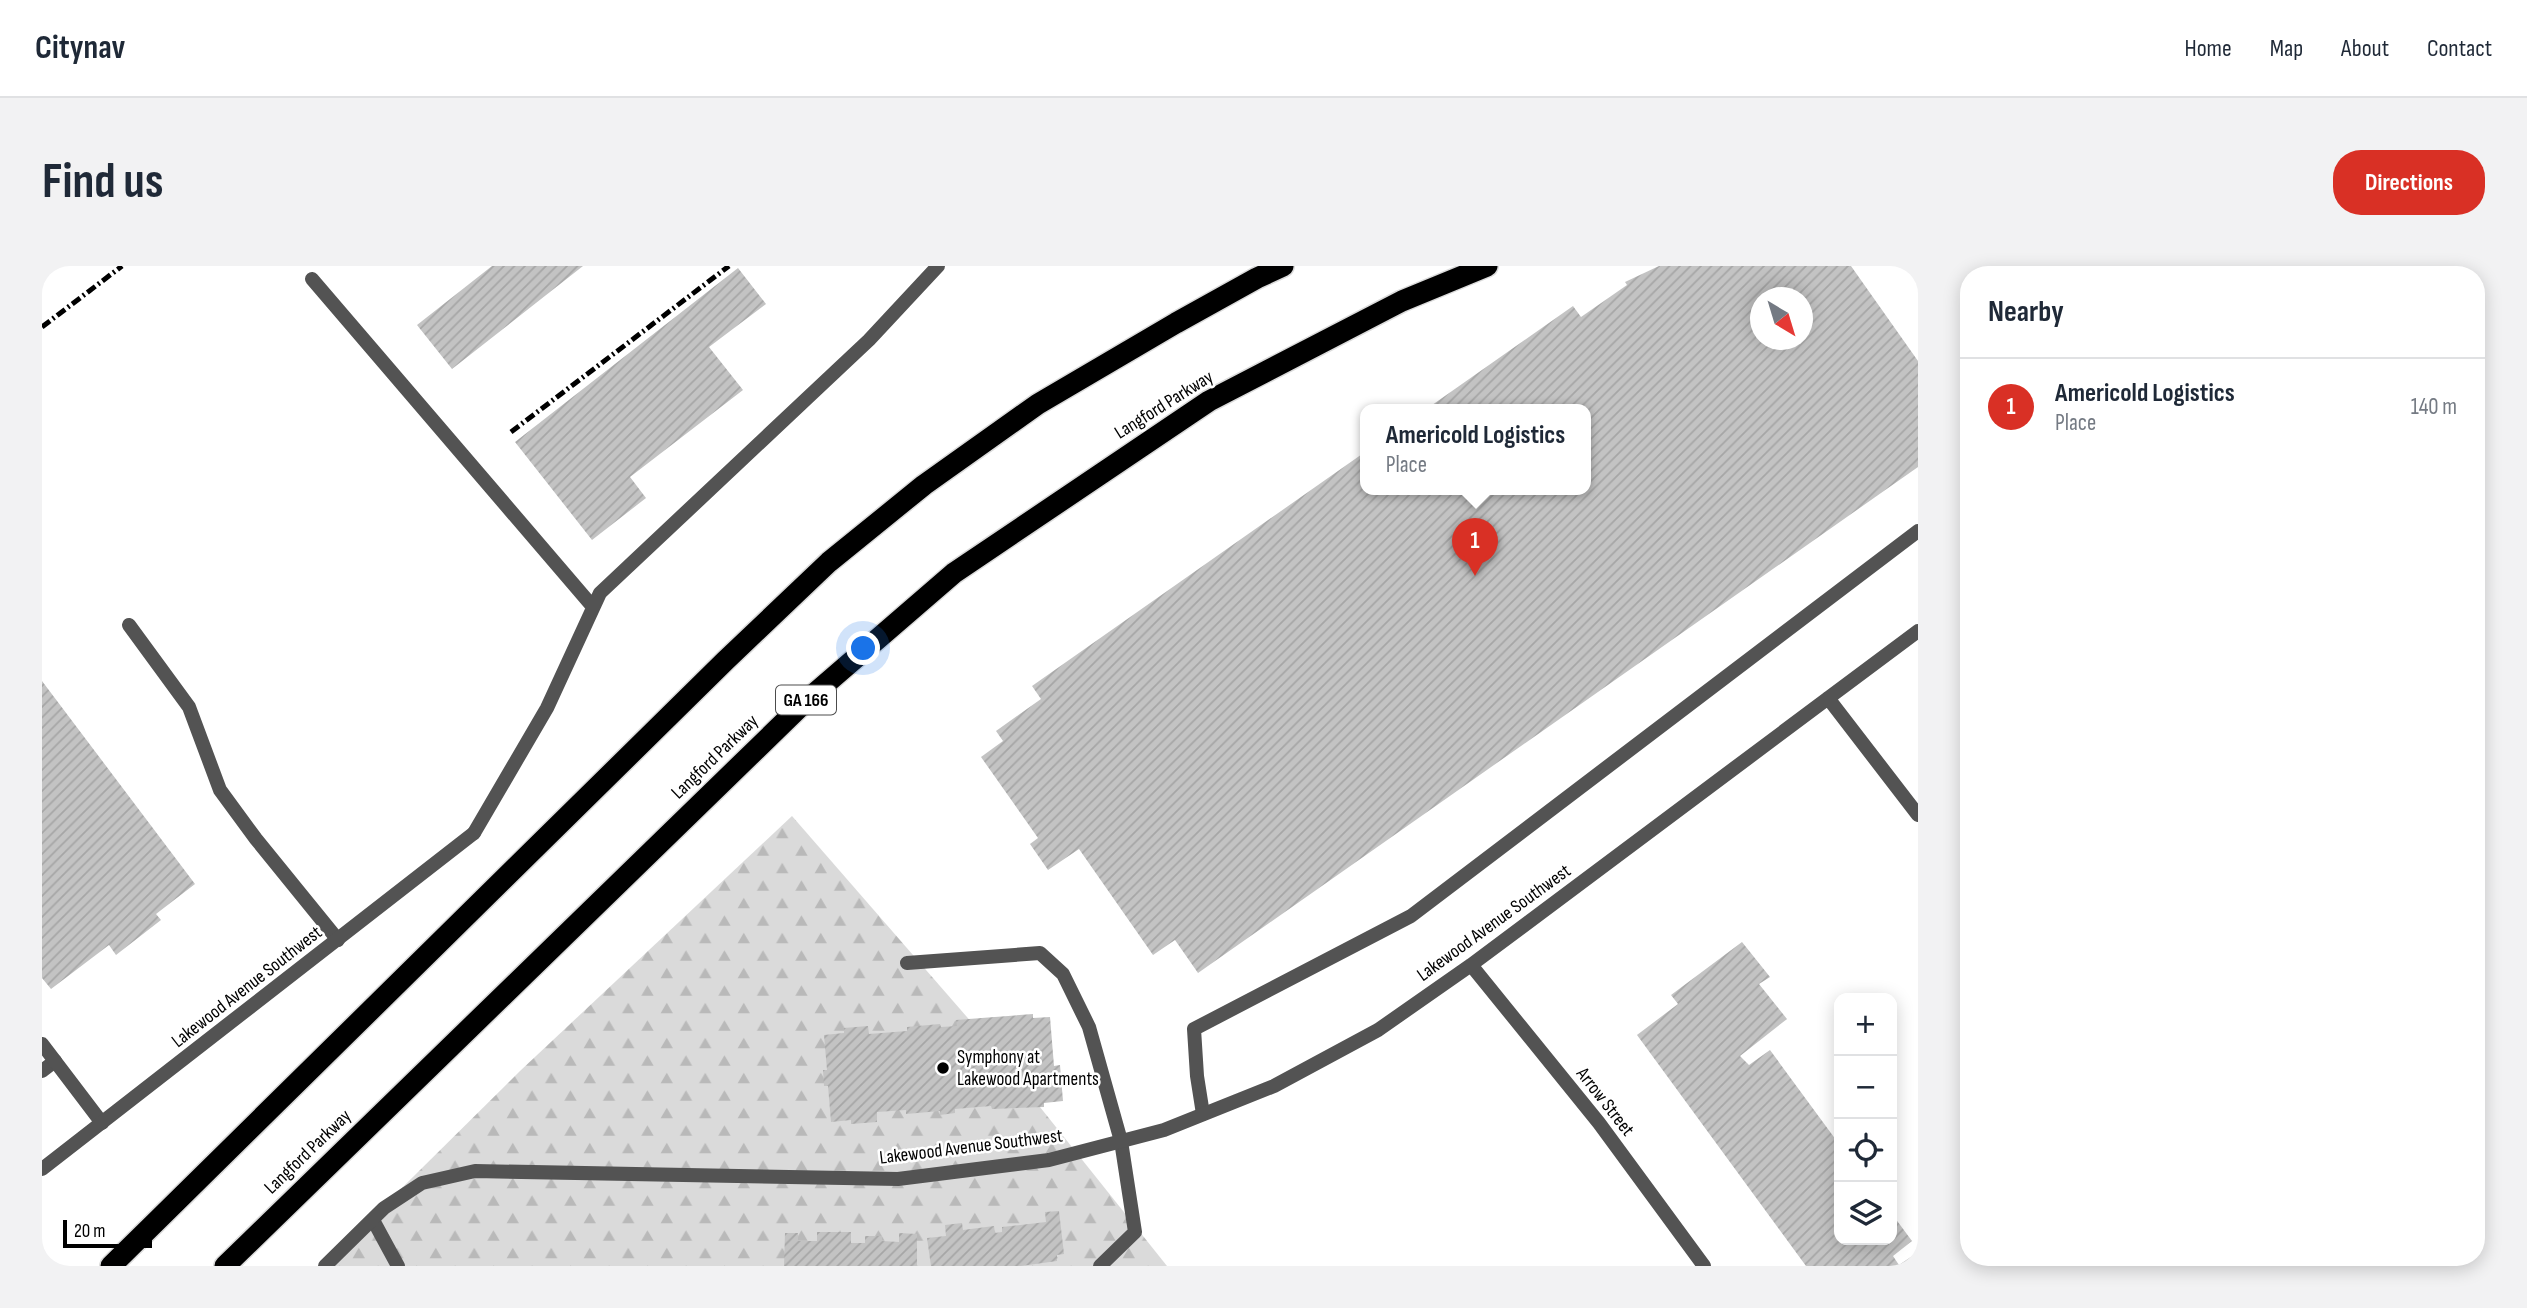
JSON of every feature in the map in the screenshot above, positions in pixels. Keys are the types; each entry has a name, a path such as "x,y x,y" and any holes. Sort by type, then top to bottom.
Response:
{"highway":[{"path":"111,1266 725,661 829,562 924,485 1038,404 1188,316 1283,266"},
{"name":"Langford Parkway","path":"225,1266 807,700 954,573 1209,401 1402,301 1487,266"}],"street":[{"path":"312,279 593,607 600,593 869,340 938,266"},
{"path":"1203,1114 1194,1029 1411,916 1918,531"},
{"name":"Lakewood Avenue Southwest","path":"42,1169 474,834 547,708 593,607"},
{"path":"129,625 189,707 220,790 338,940"},
{"name":"Lakewood Avenue Southwest","path":"325,1266 384,1208 422,1183 475,1171 898,1179 1049,1160 1164,1130 1274,1086 1378,1030 1471,965 1918,631"},
{"path":"1828,698 1918,815"},
{"path":"907,963 1040,953 1063,974 1089,1027 1121,1141 1135,1232 1100,1266"},
{"name":"Arrow Street","path":"1471,965 1599,1123 1704,1266"},
{"path":"42,1044 102,1124"},
{"path":"42,1072 55,1061"},
{"path":"373,1220 398,1266"}],"green space":[{"path":"792,816 980,1032 1167,1266 323,1266 520,1071"}],"building":[{"path":"492,266 583,266 452,369 417,325"},
{"path":"1659,266 1851,266 1918,361 1918,467 1198,973 1175,940 1153,955 1079,849 1048,870 1030,844 1038,838 981,757 1003,741 996,731 1041,699 1032,686 1360,456 1360,495 1591,495 1591,404 1434,404 1573,306 1581,317 1627,285 1625,282"},
{"path":"738,268 766,304 709,347 743,390 630,477 646,498 592,540 515,442"},
{"path":"42,681 195,884 156,914 161,920 116,955 109,945 51,989 42,978"},
{"path":"1742,942 1770,977 1759,984 1787,1019 1740,1056 1749,1065 1770,1050 1834,1137 1834,1245 1897,1245 1897,1221 1912,1241 1893,1256 1899,1265 1918,1252 1918,1266 1806,1266 1637,1035 1678,1004 1671,995"},
{"name":"Symphony at Lakewood Apartments","path":"1033,1014 1033,1018 1050,1017 1054,1066 1060,1065 1063,1101 1044,1103 1044,1107 992,1109 991,1106 955,1109 955,1113 940,1115 940,1111 906,1114 906,1110 877,1112 877,1122 831,1122 828,1086 824,1086 823,1070 827,1070 824,1035 844,1033 844,1028 868,1026 869,1034 907,1031 907,1027 940,1024 941,1027 957,1026 956,1020"},
{"path":"1059,1211 1064,1254 1057,1255 1057,1261 1021,1266 931,1266 927,1238 946,1236 945,1225 962,1223 963,1230 994,1226 995,1233 1002,1232 1002,1227 1046,1222 1045,1212"},
{"path":"817,1232 851,1232 851,1243 865,1243 865,1236 882,1236 882,1241 899,1242 899,1233 917,1234 917,1266 784,1266 785,1233 798,1233 798,1241 817,1241"}],"railway":[{"path":"42,327 122,266"},
{"path":"511,432 729,266"}],"place":[{"name":"Americold Logistics","path":"1475,576"},
{"name":"Symphony at Lakewood Apartments","path":"943,1068"}]}
